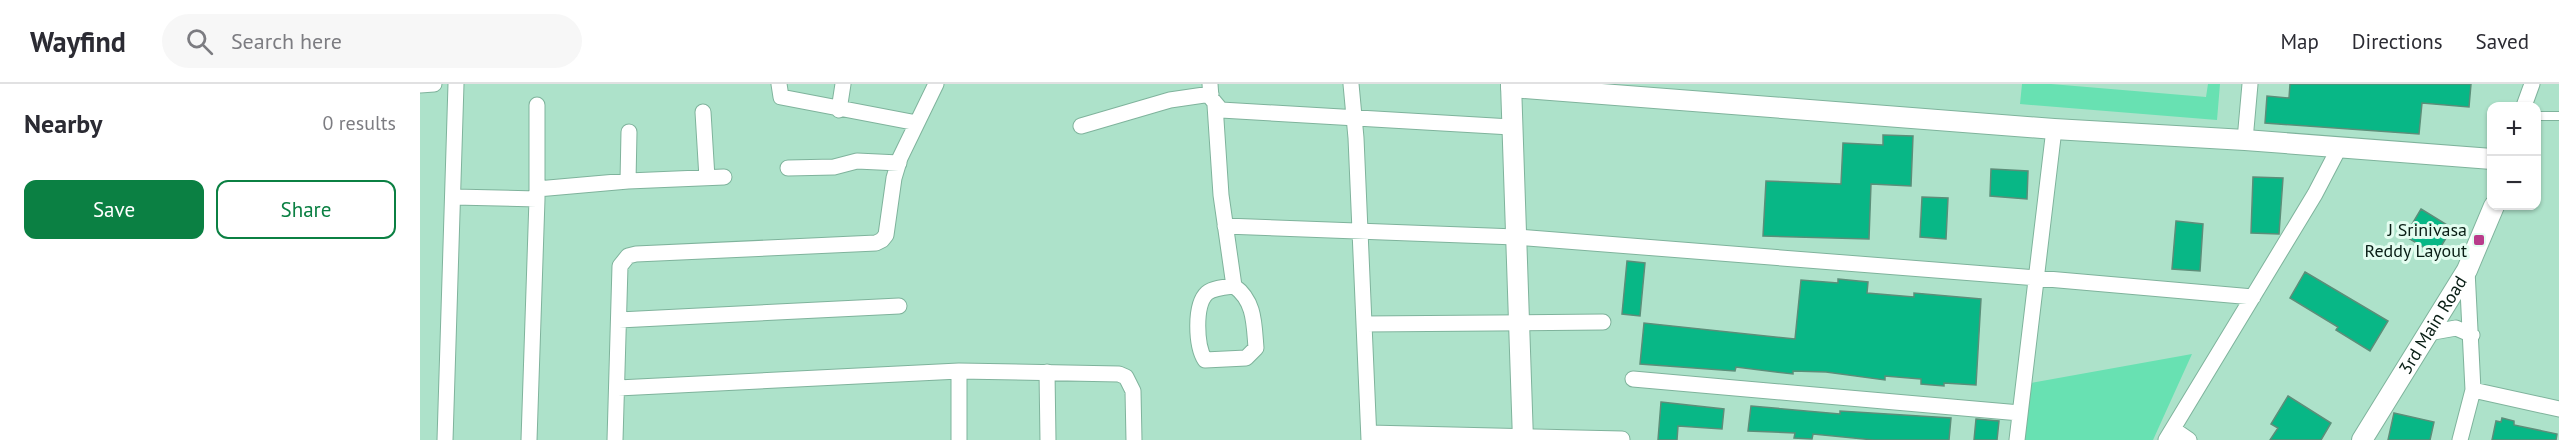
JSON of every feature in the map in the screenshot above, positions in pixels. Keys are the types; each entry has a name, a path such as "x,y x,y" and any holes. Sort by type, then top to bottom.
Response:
{"street":[{"path":"420,85 434,84"},
{"path":"445,440 456,84"},
{"path":"779,84 781,97 839,110 917,123"},
{"path":"839,110 843,84"},
{"path":"615,440 620,266 628,256 876,243 882,240 886,235 894,178 899,163 936,84"},
{"path":"1351,84 1369,437 1622,439"},
{"path":"2245,140 2250,84"},
{"path":"2525,102 2532,84"},
{"path":"1523,438 1511,85 2054,129 2245,140 2487,159"},
{"path":"1212,94 1221,110 1511,127"},
{"path":"1081,126 1170,100 1212,94"},
{"path":"1212,94 1225,226 1234,286 1243,292 1252,310 1256,348 1246,358 1205,360 1198,350 1199,303 1208,291 1234,286"},
{"path":"529,440 537,194 537,105"},
{"path":"704,112 708,178"},
{"path":"2017,440 2054,129"},
{"path":"628,181 629,132"},
{"path":"2189,440 2170,435 2315,194 2339,147"},
{"path":"788,168 834,167 857,161 899,163"},
{"path":"454,197 537,194 628,181 724,177"},
{"name":"3rd Main Road","path":"2362,440 2466,270 2492,210"},
{"path":"1225,226 1516,237 2253,297"},
{"path":"2460,440 2473,390 2472,335 2466,270"},
{"path":"619,320 899,306"},
{"path":"1364,324 1603,322"},
{"path":"2428,333 2456,328 2472,335"},
{"path":"618,388 959,371 1119,374 1126,377 1133,391 1134,440"},
{"path":"959,371 959,440"},
{"path":"1047,372 1048,440"},
{"path":"1633,379 2020,413"},
{"path":"2473,390 2559,409"}],"lane":[{"path":"2541,116 2559,116"}],"green space":[{"path":"2022,84 2051,84 2206,97 2208,84 2220,84 2217,120 2020,104"},
{"path":"2192,354 2153,440 2018,440 2025,384"}],"building":[{"path":"2290,84 2471,84 2469,107 2422,103 2419,134 2265,123 2267,96 2289,98"},
{"path":"1883,135 1913,136 1911,186 1871,184 1869,239 1763,236 1766,181 1841,184 1843,143 1883,145"},
{"path":"1991,169 2028,171 2027,199 1990,196"},
{"path":"2253,177 2283,178 2279,234 2251,233"},
{"path":"1922,197 1948,198 1946,239 1920,237"},
{"path":"2421,209 2452,228 2436,255 2405,236"},
{"path":"2176,221 2203,224 2200,271 2172,269"},
{"path":"1627,261 1645,263 1640,316 1622,314"},
{"path":"2305,272 2388,321 2370,351 2336,330 2338,327 2290,298"},
{"path":"1838,279 1868,282 1867,293 1914,297 1914,293 1981,299 1976,385 1944,383 1944,386 1921,384 1921,379 1885,376 1885,380 1826,372 1793,371 1793,374 1736,367 1735,371 1640,364 1644,323 1795,339 1801,280 1838,283"},
{"path":"2288,396 2331,423 2321,440 2270,440 2278,428 2271,424"},
{"path":"1661,402 1724,409 1722,429 1678,426 1677,440 1658,440"},
{"path":"1751,406 1840,414 1840,411 1951,418 1949,440 1874,440 1813,434 1812,439 1794,438 1795,433 1748,431"},
{"path":"2394,413 2434,422 2430,440 2388,440"},
{"path":"2502,418 2514,421 2514,425 2557,434 2556,440 2492,440 2496,421 2501,422"},
{"path":"1976,419 1999,421 1997,440 1974,440"}],"place":[{"name":"J Srinivasa Reddy Layout","path":"2479,240"}]}
